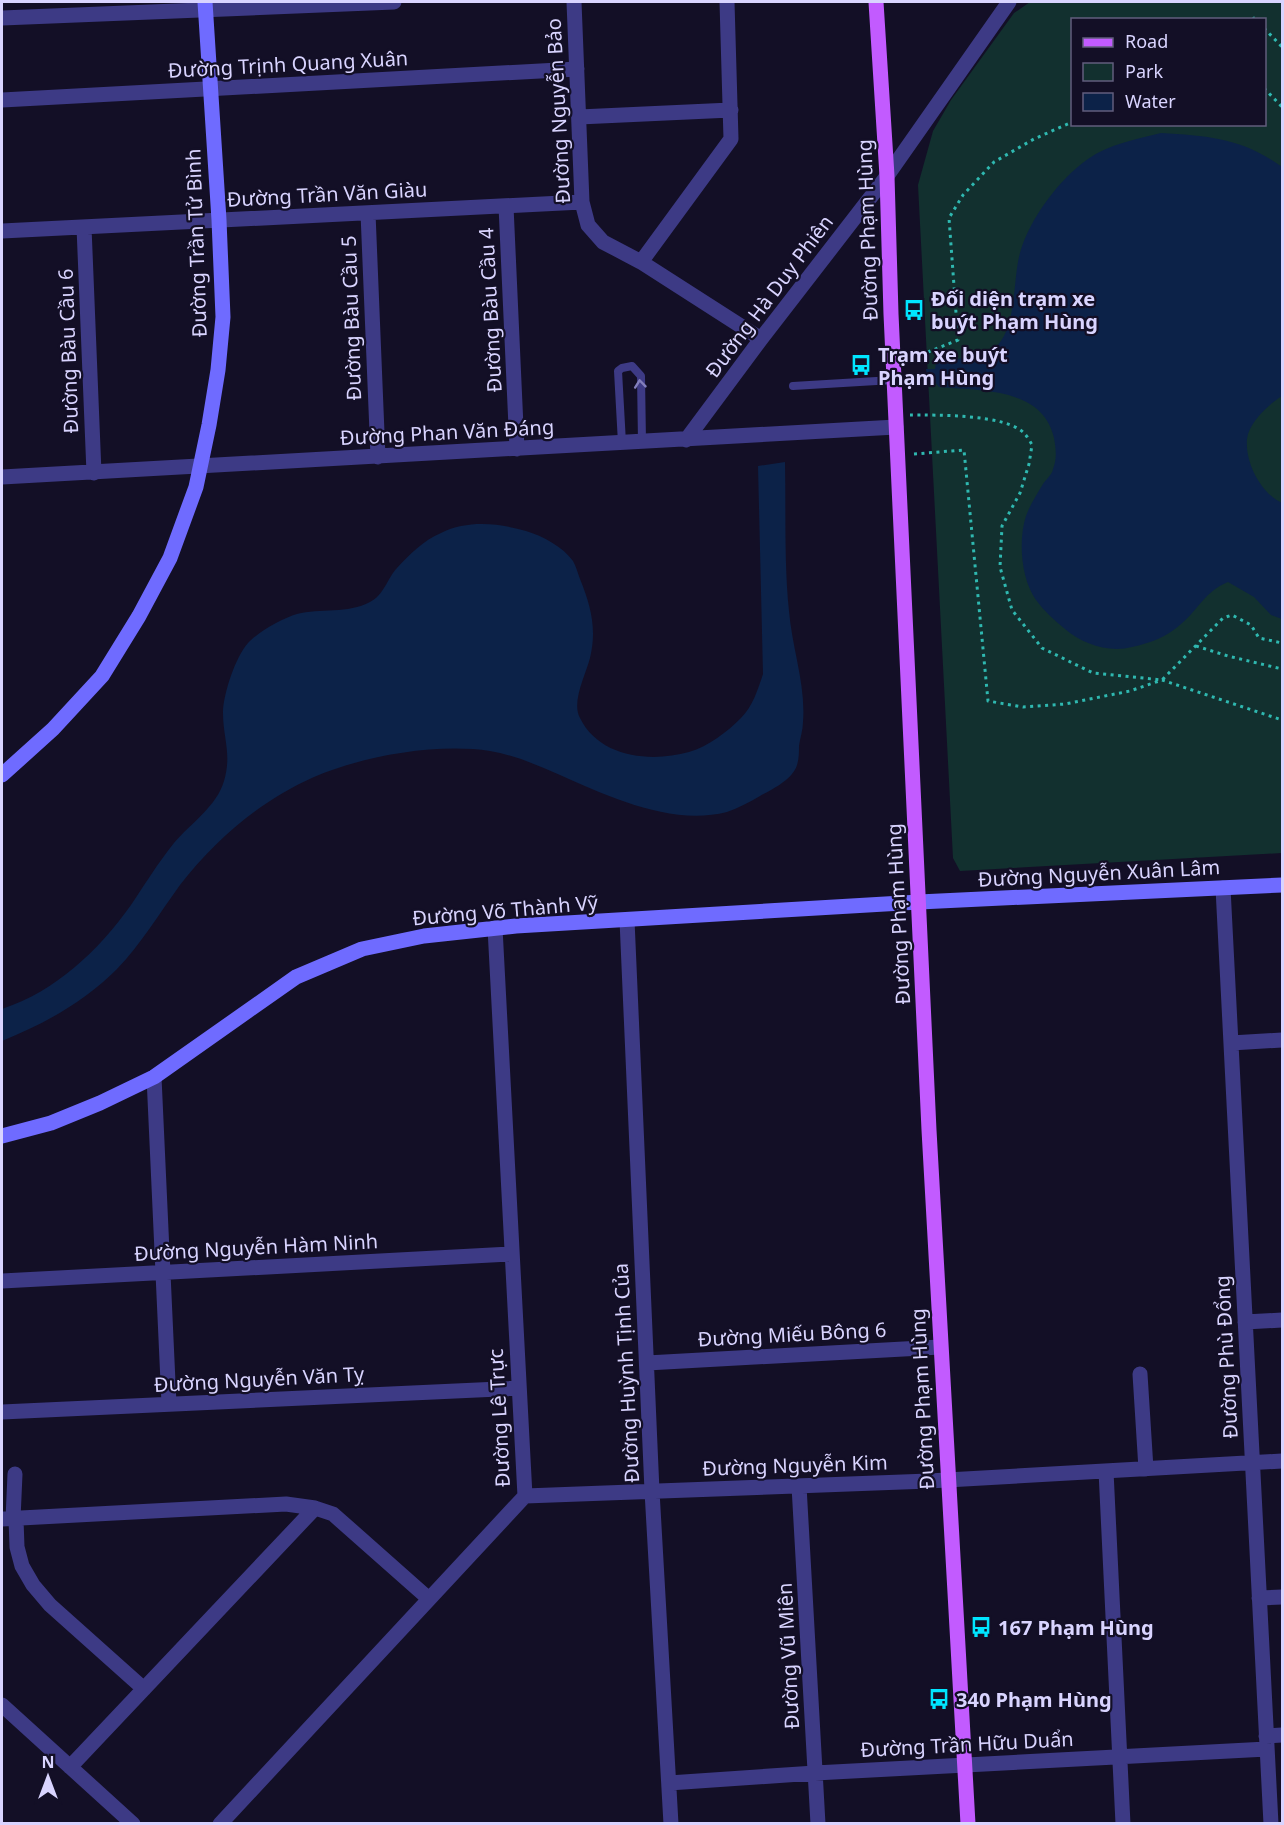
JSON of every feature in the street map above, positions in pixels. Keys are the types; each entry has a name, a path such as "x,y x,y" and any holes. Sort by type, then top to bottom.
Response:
{"main road":[{"name":"Đường Phạm Hùng","path":"876,2 887,176 897,455 940,1347 968,1824"}],"street":[{"path":"2,18 205,6 394,2"},
{"name":"Đường Nguyễn Bảo","path":"574,2 582,202 588,225 603,242 641,262 761,339"},
{"path":"641,262 731,139 727,2"},
{"name":"Đường Hà Duy Phiên","path":"686,440 887,176 1009,2"},
{"name":"Đường Trần Tử Bình","path":"2,775 53,729 102,676 139,616 170,558 196,487 216,381 223,317 205,6"},
{"name":"Đường Trịnh Quang Xuân","path":"2,100 577,69"},
{"path":"579,117 731,110"},
{"name":"Đường Trần Văn Giàu","path":"2,231 582,202"},
{"name":"Đường Bàu Cầu 4","path":"506,206 517,449"},
{"name":"Đường Bàu Cầu 5","path":"368,213 378,457"},
{"name":"Đường Bàu Cầu 6","path":"84,227 94,473"},
{"name":"Đường Phan Văn Đáng","path":"2,477 896,427"},
{"name":"Đường Nguyễn Xuân Lâm","path":"918,902 1282,885"},
{"name":"Đường Phù Đổng","path":"1223,888 1271,1824"},
{"name":"Đường Võ Thành Vỹ","path":"2,1136 51,1123 154,1077 296,976 362,949 424,936 495,928 918,902"},
{"name":"Đường Huỳnh Tịnh Của","path":"627,920 652,1491 671,1824"},
{"name":"Đường Lê Trực","path":"220,1824 525,1496 495,928"},
{"path":"1232,1043 1282,1041"},
{"path":"154,1077 161,1273 169,1404"},
{"name":"Đường Nguyễn Hàm Ninh","path":"2,1281 512,1254"},
{"path":"1245,1322 1282,1320"},
{"name":"Đường Miếu Bông 6","path":"647,1363 940,1347"},
{"path":"1140,1374 1146,1469"},
{"name":"Đường Nguyễn Văn Tỵ","path":"2,1412 519,1388"},
{"name":"Đường Nguyễn Kim","path":"525,1496 948,1480 1282,1461"},
{"path":"1106,1471 1123,1824"},
{"path":"15,1474 10,1519 22,1566 33,1585 50,1605 144,1689"},
{"name":"Đường Vũ Miên","path":"800,1486 818,1824"},
{"path":"10,1519 286,1504 315,1508 333,1514 429,1599"},
{"path":"70,1767 315,1508"},
{"path":"1259,1598 1282,1597"},
{"path":"2,1705 133,1824"},
{"name":"Đường Trần Hữu Duẩn","path":"669,1783 1120,1757 1267,1742 1282,1735"}],"lane":[{"path":"622,443 618,371 632,366 641,376 642,442"},
{"path":"793,386 894,380"}],"path":[{"path":"1266,30 1282,47"},
{"path":"1266,90 1282,106"},
{"path":"893,361 923,354 958,340 949,218 963,195 994,162 1034,139 1071,122"},
{"path":"908,415 955,414 1002,422 1024,432 1032,445 1020,493 1002,526 1000,567 1012,610 1042,648 1093,673 1162,680 1282,720"},
{"path":"897,455 964,450 988,701 1023,707 1065,704 1130,691 1162,680 1223,618 1232,615 1251,625 1259,638 1282,643"},
{"path":"1196,646 1282,669"}],"green space":[{"path":"1030,2 1282,2 1282,853 960,871 953,858 918,185 933,131 951,100 1014,13"}],"water":[{"path":"1161,133 1210,137 1239,144 1282,167 1282,396 1271,404 1251,426 1247,448 1252,467 1261,485 1282,503 1282,619 1271,615 1254,597 1228,582 1213,591 1170,633 1145,644 1114,649 1096,646 1079,639 1053,619 1036,600 1024,571 1022,536 1026,516 1051,473 1055,461 1054,438 1048,421 1037,409 1008,395 991,391 939,387 935,382 928,383 926,369 935,369 936,363 986,353 999,344 1010,321 1018,264 1024,240 1046,201 1066,177 1105,149"},
{"path":"785,462 787,593 801,680 803,725 798,763 791,775 782,783 748,803 727,812 684,815 641,807 525,761 490,751 424,750 377,757 333,770 314,777 275,798 224,837 180,885 126,959 91,992 48,1019 2,1041 2,1009 40,992 90,953 131,905 174,843 215,799 224,781 227,762 223,722 225,696 235,666 248,643 271,626 297,614 353,608 370,602 379,595 394,572 407,558 423,544 441,533 461,526 483,524 516,528 546,539 564,551 573,561 587,599 593,627 590,658 578,696 578,711 589,731 600,741 627,754 658,757 689,752 724,733 749,708 763,674 758,466"}],"place":[{"name":"Đối diện trạm xe buýt Phạm Hùng","path":"914,310"},
{"name":"Trạm xe buýt Phạm Hùng","path":"861,365"},
{"name":"167 Phạm Hùng","path":"981,1627"},
{"name":"340 Phạm Hùng","path":"939,1699"}]}
